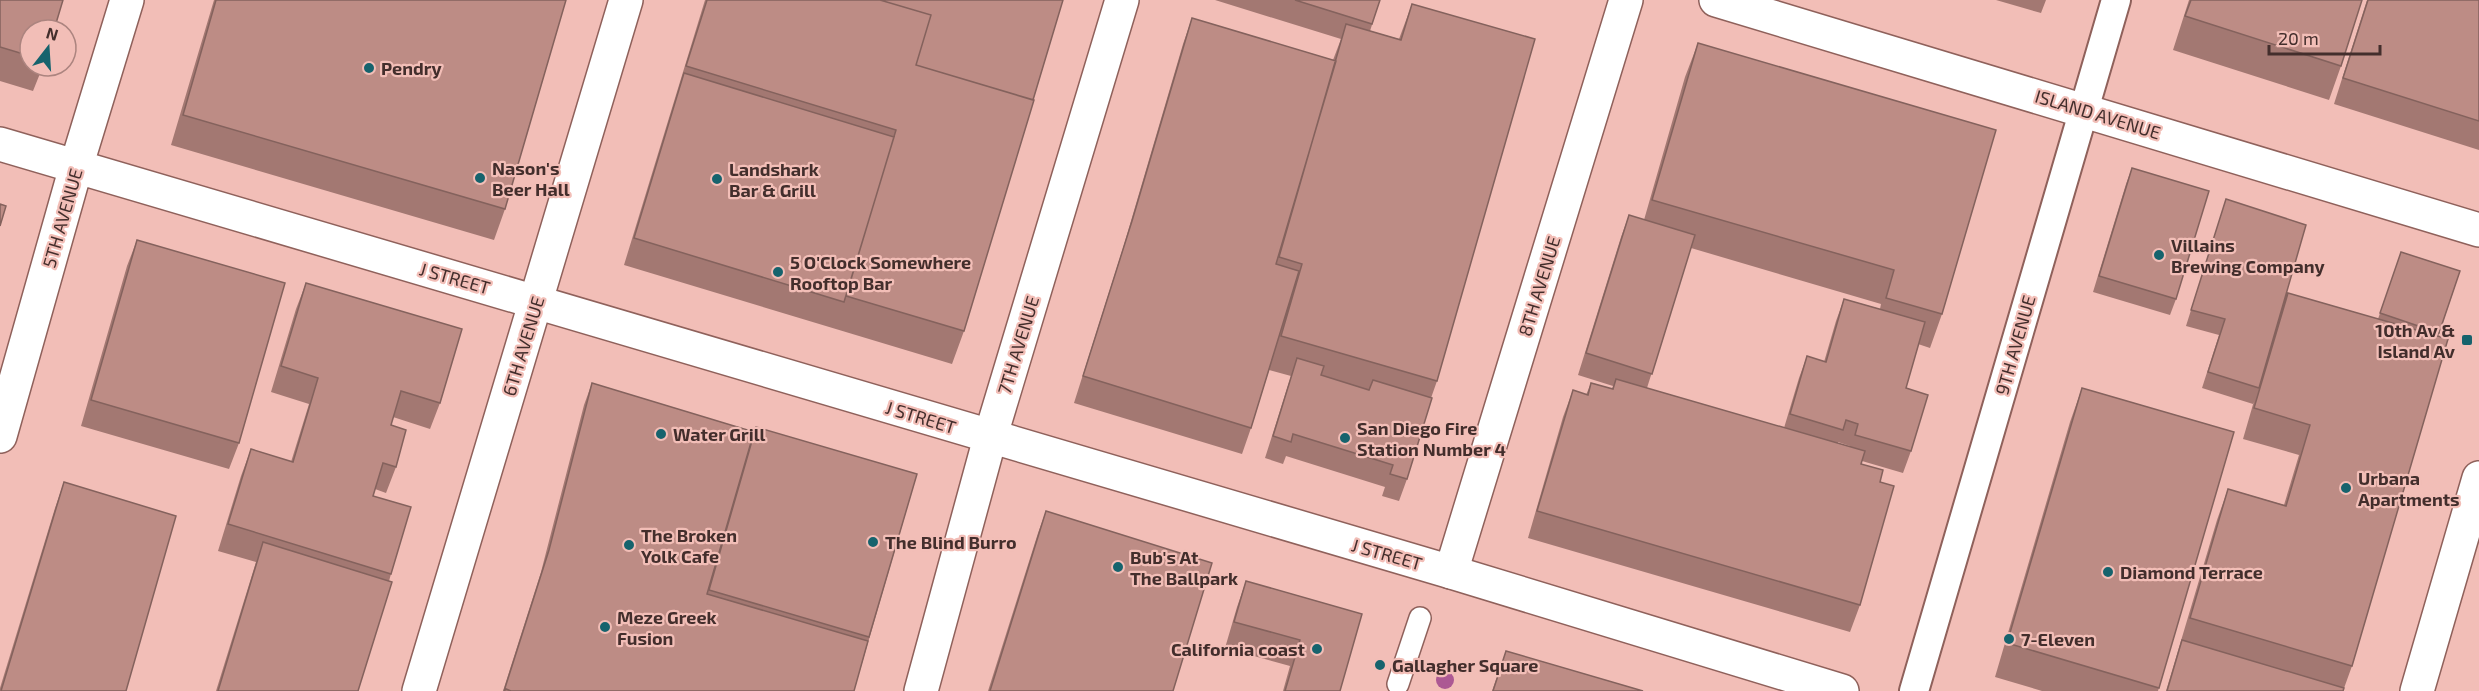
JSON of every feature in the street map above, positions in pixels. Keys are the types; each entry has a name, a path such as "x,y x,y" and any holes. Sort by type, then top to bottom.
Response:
{"main road":[{"name":"5TH AVENUE","path":"0,436 76,167 127,0"},
{"name":"6TH AVENUE","path":"419,691 626,0"},
{"name":"7TH AVENUE","path":"921,691 990,438 1122,0"},
{"name":"8TH AVENUE","path":"1452,572 1626,0"},
{"name":"ISLAND AVENUE","path":"1716,0 2084,109 2479,230"},
{"name":"J STREET","path":"0,144 990,438 1452,572 1842,691"},
{"path":"2417,691 2479,478"}],"street":[{"name":"9TH AVENUE","path":"1914,691 2116,0"},
{"path":"1398,684 1420,618"}],"building":[{"path":"0,0 63,0 58,18 18,18 18,52 0,47"},
{"name":"Pendry","path":"216,0 566,0 505,209 183,115"},
{"path":"707,0 880,0 931,15 916,65 1034,100 964,331 846,296 896,130 686,66"},
{"path":"880,0 1063,0 1033,100 916,65 931,15"},
{"path":"1295,0 1380,0 1372,24"},
{"path":"2191,0 2362,0 2341,66 2185,16"},
{"path":"2368,0 2479,0 2479,121 2343,78"},
{"path":"1412,4 1535,39 1437,381 1281,336 1302,264 1279,257 1346,24 1401,40"},
{"path":"1192,18 1336,61 1276,264 1299,271 1251,428 1083,376"},
{"path":"1698,43 1996,130 1942,314 1886,298 1894,270 1652,200"},
{"path":"684,73 894,137 844,302 634,238"},
{"path":"2132,168 2209,191 2176,299 2099,276"},
{"path":"2226,199 2306,225 2259,388 2208,372 2225,319 2191,310"},
{"path":"0,204 6,206 0,226"},
{"path":"1629,215 1695,235 1652,374 1586,353"},
{"path":"137,240 285,283 239,443 91,400"},
{"path":"2401,252 2460,271 2439,333 2380,313"},
{"path":"306,283 462,329 440,403 401,391 391,425 406,430 396,467 383,463 373,496 411,507 391,574 228,524 251,449 293,462 318,378 281,366"},
{"name":"Urbana Apartments","path":"2288,293 2448,339 2352,666 2190,618 2228,489 2286,506 2310,425 2254,408"},
{"path":"1844,299 1925,322 1906,388 1928,395 1911,451 1855,435 1858,424 1846,420 1843,430 1790,414 1807,356 1826,362"},
{"name":"San Diego Fire Station Number 4","path":"1297,358 1324,366 1321,375 1369,390 1373,380 1432,398 1407,479 1390,474 1393,465 1293,434 1291,442 1273,436"},
{"path":"1616,379 1865,451 1861,464 1883,470 1880,482 1894,486 1860,605 1537,511 1573,390 1588,395 1591,383 1613,389"},
{"path":"592,383 754,432 707,594 868,641 854,691 511,691 506,689 504,691 549,550"},
{"name":"Diamond Terrace","path":"2082,388 2234,432 2159,688 2007,643"},
{"path":"756,427 917,474 869,637 709,590"},
{"path":"64,482 176,516 126,691 1,691"},
{"path":"1046,511 1212,563 1173,691 990,691"},
{"path":"263,542 392,582 358,691 218,691"},
{"path":"1246,581 1362,614 1340,691 1285,691 1300,640 1234,622"},
{"path":"2182,640 2344,688 2343,691 2167,691"},
{"path":"1506,651 1643,691 1493,691"}],"place":[{"name":"Pendry","path":"369,68"},
{"name":"Nason's Beer Hall","path":"480,178"},
{"name":"Landshark Bar & Grill","path":"717,179"},
{"name":"Villains Brewing Company","path":"2159,255"},
{"name":"5 O'Clock Somewhere Rooftop Bar","path":"778,272"},
{"name":"10th Av & Island Av","path":"2467,340"},
{"name":"Water Grill","path":"661,434"},
{"name":"San Diego Fire Station Number 4","path":"1345,438"},
{"name":"Urbana Apartments","path":"2346,488"},
{"name":"The Blind Burro","path":"873,542"},
{"name":"The Broken Yolk Cafe","path":"629,545"},
{"name":"Bub's At The Ballpark","path":"1118,567"},
{"name":"Diamond Terrace","path":"2108,572"},
{"name":"Meze Greek Fusion","path":"605,627"},
{"name":"7-Eleven","path":"2009,639"},
{"name":"California coast","path":"1317,649"},
{"name":"Gallagher Square","path":"1380,665"}]}
